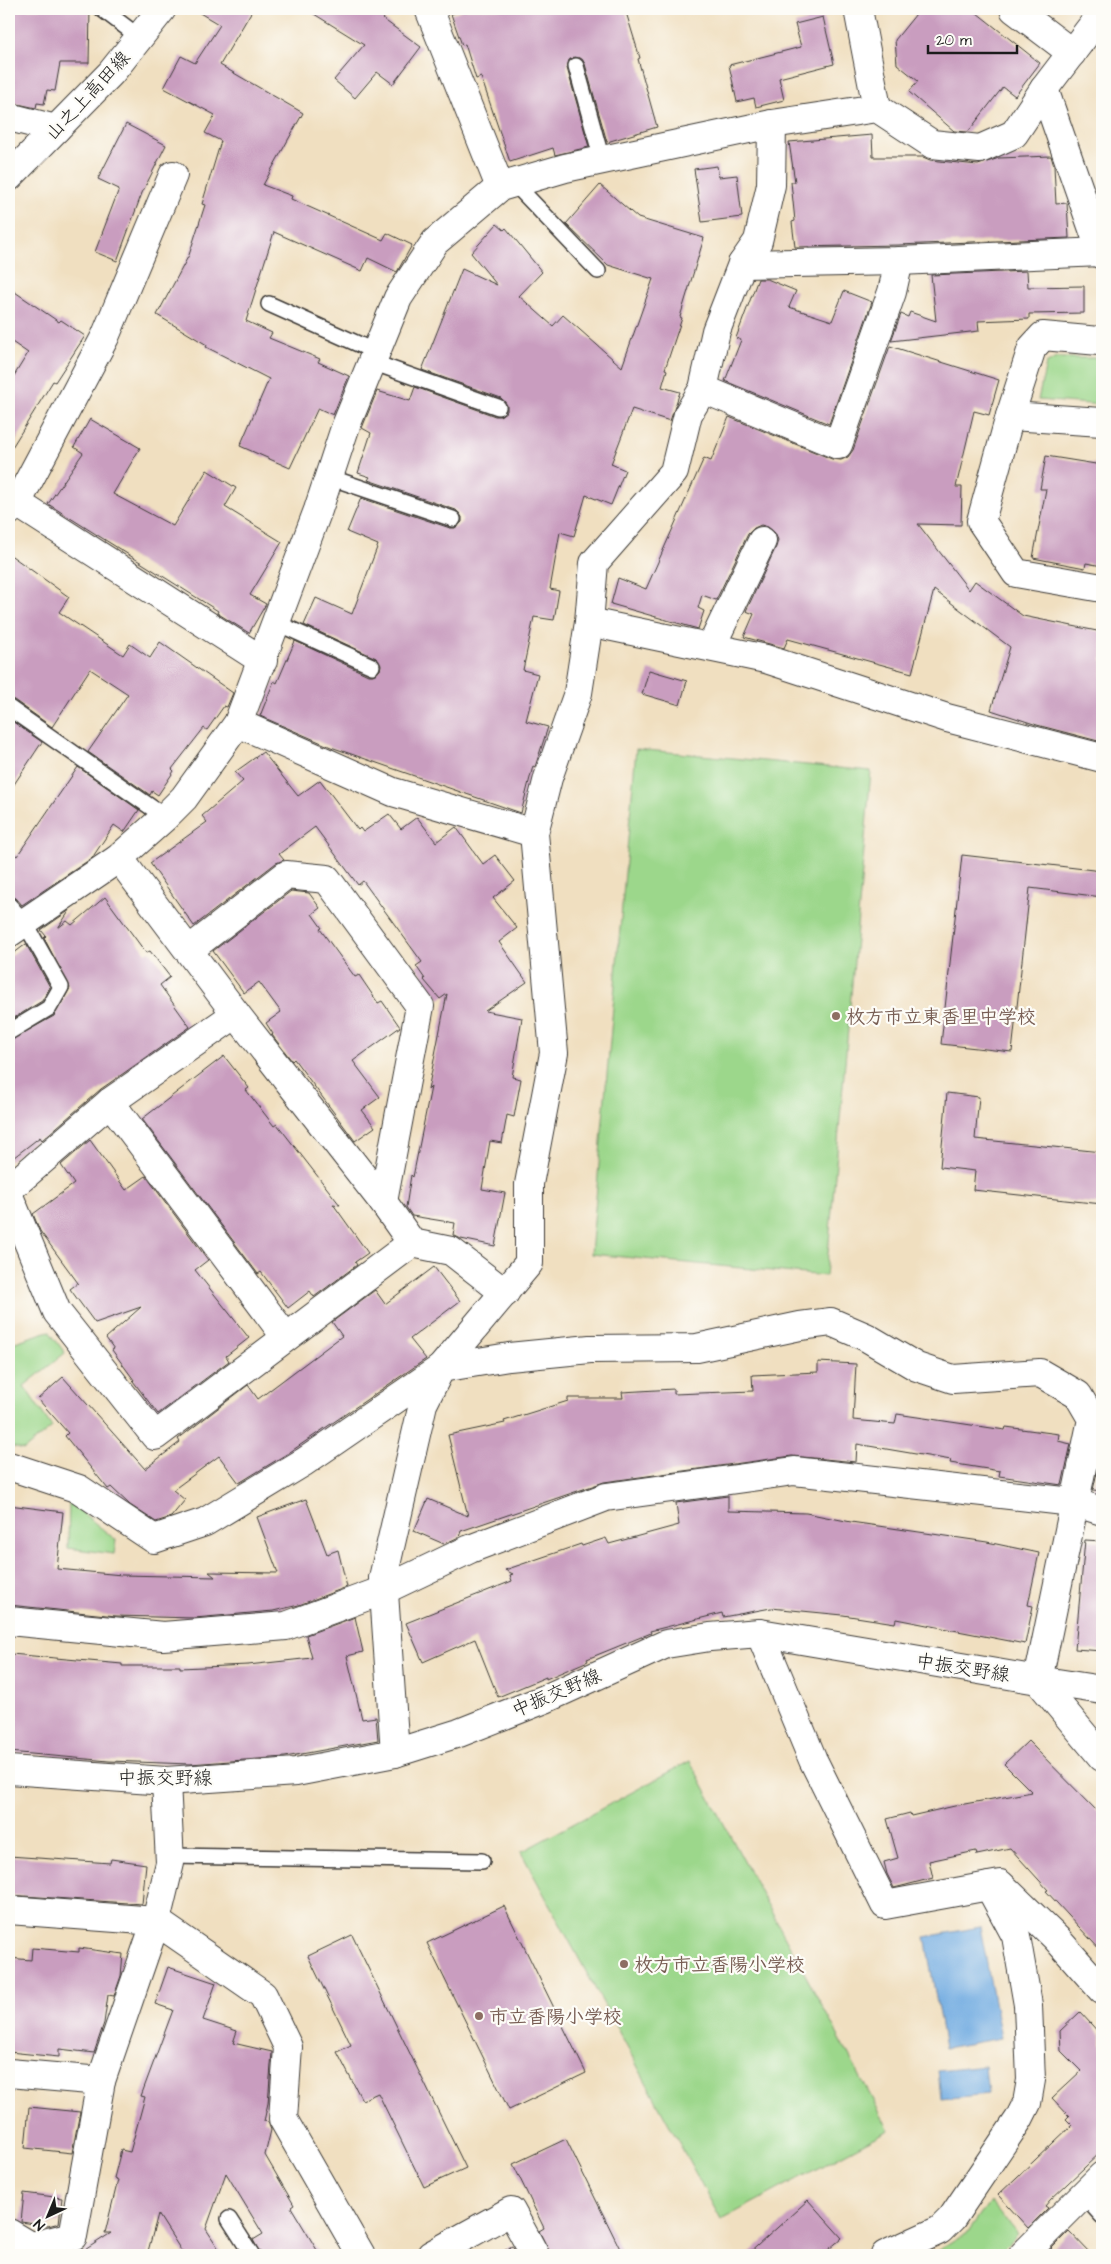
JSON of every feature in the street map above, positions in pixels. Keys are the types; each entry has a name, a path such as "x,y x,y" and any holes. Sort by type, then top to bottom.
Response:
{"street":[{"name":"山之上高田線","path":"9,177 111,74 162,9"},
{"path":"429,9 507,185"},
{"path":"858,9 877,108"},
{"path":"1014,9 1072,54"},
{"path":"14,920 118,858 166,818 184,798 238,723 277,623 345,428 398,298 435,242 507,185 565,168 772,124 877,108 932,144 980,149 1014,134 1044,90 1102,13"},
{"path":"742,264 1102,254 1044,90"},
{"path":"9,117 56,129"},
{"path":"395,1753 383,1578 423,1404 441,1368 530,1263 529,1184 554,1053 534,833 548,778 578,693 589,622 594,563 674,472 688,414 703,389 716,331 742,264 758,241 771,185 772,124"},
{"path":"173,175 105,337 11,504 263,660"},
{"path":"703,389 838,446 892,292 899,261"},
{"path":"1102,339 1099,341 1043,336 1032,348 1010,416 981,521 1016,573 1102,588"},
{"path":"1010,416 1102,422"},
{"path":"711,647 762,541"},
{"path":"589,622 766,659 947,718 1102,758"},
{"path":"238,723 393,792 534,833"},
{"path":"118,858 236,1014 383,1202 412,1243 451,1251 505,1292"},
{"path":"189,950 286,875 327,879 420,1006 383,1202"},
{"path":"9,1189 110,1102 236,1014"},
{"path":"110,1102 285,1336"},
{"path":"9,1196 57,1312 155,1436 285,1336 412,1243"},
{"path":"9,1466 80,1489 154,1539 205,1522 304,1462 441,1368 509,1357 590,1349 697,1348 800,1326 831,1322 866,1337 917,1367 953,1379 1040,1373 1078,1395 1097,1420 1073,1502 1038,1680 1102,1758"},
{"path":"9,1621 163,1636 286,1626 384,1590 470,1549 606,1497 794,1471 1073,1502 1102,1511"},
{"path":"760,1633 813,1760 885,1905 1000,1884 1056,1938 1102,1990"},
{"name":"中振交野線","path":"9,1770 166,1781 296,1772 395,1753 459,1733 545,1699 666,1644 710,1637 760,1633 1102,1690"},
{"path":"9,2233 31,2246 73,2236 101,2081 156,1921 170,1863 166,1781"},
{"path":"885,2255 932,2236 952,2218 1019,2119 1027,2103 1030,2080 1028,2004 1016,1936 989,1886"},
{"path":"9,1910 156,1921 263,1995 288,2048 283,2119 361,2255"},
{"path":"9,2073 101,2081"},
{"path":"1023,2255 1102,2176"},
{"path":"431,2255 511,2211 535,2255"}],"lane":[{"path":"102,9 139,37"},
{"path":"576,66 602,160"},
{"path":"507,185 598,271"},
{"path":"269,304 374,357 498,407"},
{"path":"329,477 453,520"},
{"path":"277,623 372,666"},
{"path":"9,708 166,818"},
{"path":"9,1032 49,1008 61,987 14,920"},
{"path":"170,1856 482,1861"},
{"path":"1083,2195 1102,2216"},
{"path":"229,2219 252,2255"}],"green space":[{"path":"1056,358 1102,358 1102,405 1038,400 1046,364"},
{"path":"636,749 871,771 826,1276 591,1254"},
{"path":"49,1331 65,1353 24,1386 52,1427 24,1450 9,1446 9,1344"},
{"path":"69,1502 116,1540 114,1554 68,1548"},
{"path":"690,1761 889,2130 721,2220 521,1852"},
{"path":"990,2201 1018,2234 997,2255 930,2255 970,2230"}],"water":[{"path":"980,1927 1001,2038 945,2048 925,1937"},
{"path":"985,2066 988,2094 941,2099 938,2071"}],"building":[{"path":"9,9 90,9 89,63 60,63 55,91 47,90 44,104 37,103 36,108 9,102"},
{"path":"193,9 253,9 220,65 303,113 263,185 292,196 291,199 383,240 387,233 412,245 397,272 368,258 362,271 274,232 246,321 272,333 269,338 320,359 318,362 349,376 333,415 318,408 290,468 240,446 269,379 206,347 207,345 157,315 189,255 205,205 202,204 221,141 205,133 215,115 164,88 181,56 195,63 220,25"},
{"path":"306,9 390,9 383,19 421,47 393,84 377,72 355,98 334,80 364,45"},
{"path":"464,9 625,9 640,58 638,59 657,127 607,142 585,64 582,59 574,57 569,60 567,68 589,147 555,155 553,148 510,162 481,77 476,79 465,44 462,45 451,14"},
{"path":"920,9 972,9 1040,63 1015,96 1003,87 968,132 954,131 909,92 918,81 897,64 895,40"},
{"path":"823,17 834,64 779,78 784,100 756,107 754,98 737,102 729,65 801,47 795,24"},
{"path":"126,124 166,145 142,193 117,261 95,252 119,189 98,179"},
{"path":"872,135 873,157 923,157 930,160 978,165 999,158 1051,156 1054,166 1056,204 1067,203 1069,238 795,247 792,222 795,221 791,182 795,182 789,142"},
{"path":"717,166 719,177 737,175 742,217 702,222 694,169"},
{"path":"600,185 638,218 704,238 680,317 682,318 665,369 667,370 662,387 680,392 670,421 632,409 611,464 625,470 611,505 586,495 574,536 560,532 550,589 559,591 554,620 534,617 523,670 538,674 526,721 548,727 535,767 533,766 521,813 331,747 260,716 274,681 277,683 295,641 368,675 373,675 380,670 381,665 376,658 304,625 316,598 352,614 378,545 347,532 361,498 450,528 455,528 462,522 462,517 456,510 368,480 370,477 358,473 371,433 362,428 377,391 410,401 415,387 495,416 500,416 507,411 507,405 501,398 422,370 462,269 497,285 471,253 497,224 504,230 506,228 542,272 519,296 553,326 563,315 622,367 653,279 608,265 566,224"},
{"path":"1027,271 1028,287 1084,286 1084,313 1029,314 1029,319 978,321 979,331 891,341 901,314 908,317 910,312 936,321 931,275"},
{"path":"758,279 767,279 796,291 789,307 832,321 844,291 872,302 829,424 725,381 741,340 736,338"},
{"path":"9,288 59,322 61,320 85,336 55,382 53,381 9,452 9,384 28,353 9,340"},
{"path":"890,346 999,380 989,415 974,411 956,487 962,487 961,525 918,524 969,590 975,581 1023,616 1102,632 1102,742 1037,725 991,710 1010,647 934,590 912,673 788,639 784,648 744,637 754,614 746,611 778,540 775,533 768,527 761,525 754,528 748,534 716,600 702,595 698,608 704,611 698,629 611,604 618,578 646,589 704,458 711,461 729,417 832,459 841,460 848,457 853,450"},
{"path":"90,419 140,448 113,494 173,526 207,470 236,488 225,507 282,542 250,595 266,604 249,633 217,613 218,611 48,504 83,453 74,447"},
{"path":"1046,456 1102,465 1102,566 1086,563 1085,568 1033,558 1046,489 1040,489"},
{"path":"9,554 69,597 59,612 123,655 130,644 150,658 160,642 233,693 227,707 224,706 207,730 204,728 172,769 174,771 158,795 152,791 150,795 88,752 128,694 90,669 52,727 14,700 9,699"},
{"path":"649,670 687,681 680,705 642,694"},
{"path":"9,719 42,742 9,792"},
{"path":"263,752 298,796 320,780 358,830 360,828 363,832 389,814 401,829 417,817 436,842 456,827 483,864 495,855 515,881 493,898 517,928 499,942 527,982 485,1011 522,1018 512,1077 521,1079 514,1117 507,1115 502,1143 490,1141 482,1189 505,1193 495,1246 461,1239 453,1235 455,1223 412,1216 406,1207 411,1175 413,1177 431,1087 428,1090 447,994 440,999 424,980 416,966 422,962 363,881 358,885 315,827 279,854 284,860 276,863 194,926 150,863 207,822 202,816 243,781 235,772"},
{"path":"78,767 139,810 124,832 114,825 92,858 22,905 16,898 9,896 9,850 17,856"},
{"path":"962,855 1102,871 1102,897 1030,888 1012,1052 941,1044"},
{"path":"291,891 309,893 320,908 312,914 322,928 320,929 355,977 359,975 378,1003 382,1001 400,1027 353,1061 380,1097 362,1110 375,1127 355,1141 294,1059 292,1061 272,1035 266,1023 281,1012 259,982 244,993 213,951"},
{"path":"105,897 146,953 150,951 170,977 160,985 190,1027 101,1089 42,1140 40,1137 9,1161 9,1041 54,1016 70,988 44,938 46,936 41,930 70,910 58,928 67,921 72,925"},
{"path":"26,944 50,987 42,1001 9,1021 9,957"},
{"path":"224,1056 249,1088 246,1090 274,1126 277,1124 340,1205 333,1204 368,1253 355,1262 357,1265 314,1297 310,1291 288,1308 261,1272 258,1274 142,1119"},
{"path":"947,1093 979,1097 975,1139 1102,1152 1102,1204 973,1190 975,1171 940,1167"},
{"path":"90,1140 126,1190 146,1176 208,1260 195,1270 249,1338 226,1356 229,1361 158,1414 133,1381 106,1338 141,1307 95,1323 70,1289 78,1283 40,1231 33,1214 74,1184 61,1165"},
{"path":"434,1267 460,1301 410,1339 426,1359 290,1452 239,1483 219,1456 173,1490 185,1500 171,1517 156,1522 130,1505 111,1487 108,1489 65,1436 68,1433 38,1399 63,1377 145,1469 180,1442 178,1439 248,1385 258,1399 342,1336 332,1322 375,1290 385,1304"},
{"path":"818,1362 856,1364 853,1420 895,1424 897,1414 1005,1430 1006,1427 1059,1434 1058,1441 1071,1444 1062,1485 999,1476 1000,1471 950,1463 951,1460 857,1444 856,1462 792,1456 604,1482 461,1531 459,1537 444,1544 414,1531 428,1499 468,1516 448,1435 505,1423 504,1421 568,1401 568,1398 623,1398 622,1392 674,1389 674,1394 753,1391 752,1375 818,1372"},
{"path":"1102,1450 1102,1491 1093,1490"},
{"path":"728,1496 728,1511 806,1513 851,1522 987,1542 1039,1553 1028,1605 1033,1606 1025,1644 896,1619 895,1623 843,1615 771,1608 723,1617 722,1613 650,1631 651,1633 587,1659 588,1661 498,1697 475,1639 423,1662 406,1623 512,1581 510,1575 513,1574 505,1570 581,1544 582,1546 606,1538 609,1544 679,1525 676,1503"},
{"path":"306,1499 327,1554 338,1550 347,1587 299,1605 273,1611 195,1618 116,1616 9,1605 9,1505 63,1512 57,1569 122,1575 215,1577 209,1572 278,1573 257,1517"},
{"path":"1085,1540 1102,1541 1102,1651 1075,1649"},
{"path":"355,1617 363,1652 347,1656 362,1719 376,1717 378,1740 285,1757 190,1764 109,1761 9,1752 12,1697 9,1697 11,1654 122,1664 122,1666 180,1666 180,1668 248,1665 312,1658 306,1635"},
{"path":"1028,1741 1102,1816 1102,1952 1046,1891 1048,1890 1010,1848 977,1855 976,1851 929,1861 933,1878 894,1888 887,1874 884,1862 898,1858 887,1819 910,1813 911,1816 1032,1792 1004,1764"},
{"path":"9,1856 110,1863 111,1859 146,1864 142,1904 9,1895"},
{"path":"504,1906 586,2073 509,2110 427,1943"},
{"path":"352,1935 466,2168 424,2187 378,2093 362,2100 337,2052 351,2045 308,1956"},
{"path":"32,1948 79,1952 79,1948 123,1954 121,1976 114,1996 108,1995 104,2023 94,2053 59,2049 59,2057 9,2052 9,1958 31,1960"},
{"path":"168,1967 216,1983 203,2020 237,2031 233,2043 272,2052 268,2103 264,2121 268,2122 271,2130 265,2155 294,2205 291,2207 320,2255 261,2255 253,2240 263,2234 226,2173 206,2229 223,2255 184,2255 158,2214 147,2255 77,2255 111,2233 105,2233 118,2180 114,2178 121,2150 130,2152 145,2097 141,2096 173,2010 155,2004"},
{"path":"1080,2012 1102,2036 1102,2151 1050,2200 1045,2206 1048,2208 1028,2228 998,2195 1072,2125 1066,2119 1069,2116 1052,2098 1081,2071 1061,2051 1060,2031"},
{"path":"29,2107 80,2112 72,2153 25,2148"},
{"path":"566,2139 623,2255 551,2255 539,2231 544,2228 513,2164"},
{"path":"24,2193 62,2198 59,2223 48,2226 21,2222"},
{"path":"808,2200 842,2238 822,2255 747,2255"},
{"path":"1069,2231 1092,2255 1054,2255 1050,2250"},
{"path":"512,2246 517,2255 497,2255"}],"place":[{"name":"枚方市立東香里中学校","path":"836,1016"},
{"name":"枚方市立香陽小学校","path":"624,1964"},
{"name":"市立香陽小学校","path":"479,2016"}]}
